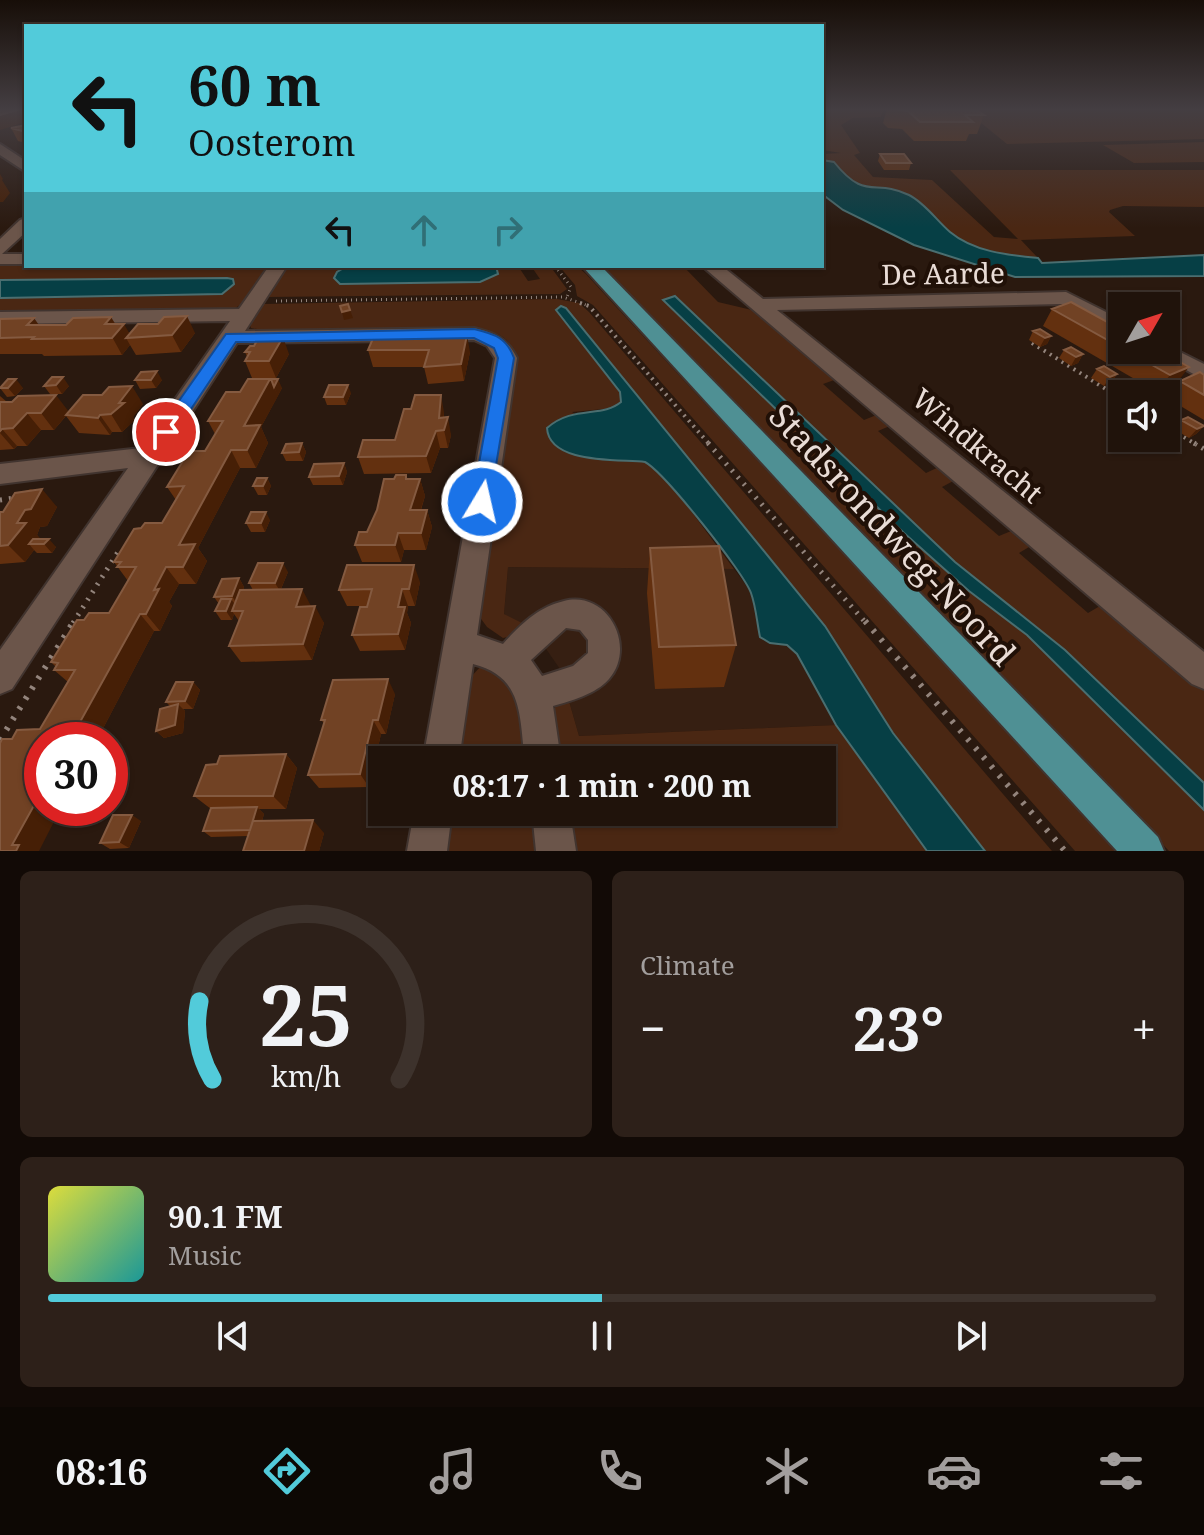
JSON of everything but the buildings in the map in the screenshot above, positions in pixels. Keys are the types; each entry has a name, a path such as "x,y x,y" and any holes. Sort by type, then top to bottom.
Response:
{"main road":[{"name":"Stadsrondweg-Noord","path":"593,268 1144,851"}],"street":[{"path":"1,149 24,166"},
{"path":"0,249 24,225"},
{"path":"0,259 24,259"},
{"path":"0,678 277,268"},
{"name":"Windkracht","path":"713,268 1204,673"},
{"name":"De Aarde","path":"758,305 1066,298 1108,320"},
{"path":"0,318 250,308"},
{"path":"231,337 474,334 490,338 502,346 506,358 443,746"},
{"path":"1180,360 1204,373"},
{"path":"0,474 150,456"},
{"path":"510,660 542,626 563,614 587,617 604,634 605,658 599,669 576,682 533,695"},
{"path":"458,645 493,652 510,660 524,675 533,695 541,746"},
{"path":"427,851 431,826"},
{"path":"553,826 556,851"}],"path":[{"path":"557,268 571,287 567,297"},
{"path":"250,308 567,297 589,306 1065,851"},
{"path":"1032,343 1108,390"},
{"path":"1180,434 1204,449"}],"shaded area":[{"path":"824,149 857,149 860,153 854,155 873,177 932,180 994,237 1018,239 950,170 1204,170 1204,207 1123,206 1109,212 1135,236 1021,240 1038,258 1015,255 992,251 959,239 909,195 887,188 863,186 854,182 834,162 824,160 824,154 841,153"},
{"path":"1109,149 1204,149 1204,162 1134,163"},
{"path":"0,263 24,263 24,268 266,268 234,309 0,313 0,298 222,294 227,278 0,280"},
{"path":"285,268 344,268 337,272 498,274 496,268 519,268 528,281 540,279 532,268 551,268 567,289 560,294 266,297"},
{"path":"561,268 579,268 586,274 1117,851 1075,851 593,305 577,296 575,285"},
{"path":"603,268 685,268 718,302 756,311 837,379 823,384 864,420 879,414 892,425 878,431 926,473 941,466 957,479 942,487 999,536 1016,529 1034,544 1019,553 1088,613 1105,603 1204,687 1204,784 1065,650 955,562 675,296 664,300 904,533 969,591 1027,635 1204,810 1204,851 1169,851"},
{"path":"557,299 579,303 589,312 1052,851 985,851 893,733 825,626 631,389 556,310 620,393 621,403 614,408 572,412 655,467 734,569 508,567 504,614 524,624 512,636 503,638 487,627 479,616 514,357 510,344 496,333 477,329 262,330 251,328 249,323 262,304"},
{"path":"508,567 734,569 751,592 760,637 770,643 787,645 797,654 836,725 579,736 560,669 544,646 504,614"},
{"path":"481,666 507,676 517,700 523,746 461,746 470,678"},
{"path":"569,701 579,736 836,725 927,851 575,851 571,826 836,826 836,746 558,746 552,712 557,704"},
{"path":"450,826 533,826 536,851 447,851"}],"water":[{"path":"824,160 834,162 854,182 863,186 897,190 915,198 959,239 980,248 1038,258 1042,263 1204,255 1204,276 1015,277 914,245 843,210 824,196"},
{"path":"344,268 496,268 498,274 480,282 340,284 334,278"},
{"path":"233,279 234,284 222,294 0,298 0,280"},
{"path":"675,296 955,562 1065,650 1204,783 1204,810 1027,635 969,591 904,533 663,300"},
{"path":"561,306 566,308 825,626 893,733 985,851 927,851 836,725 797,654 787,645 770,643 760,637 753,598 745,582 702,524 655,470 645,462 572,454 551,440 547,428 557,421 567,416 605,410 621,402 620,392 556,310"}],"route":[{"path":"166,432 231,337 474,334 490,338 502,346 506,358 482,502"}]}
